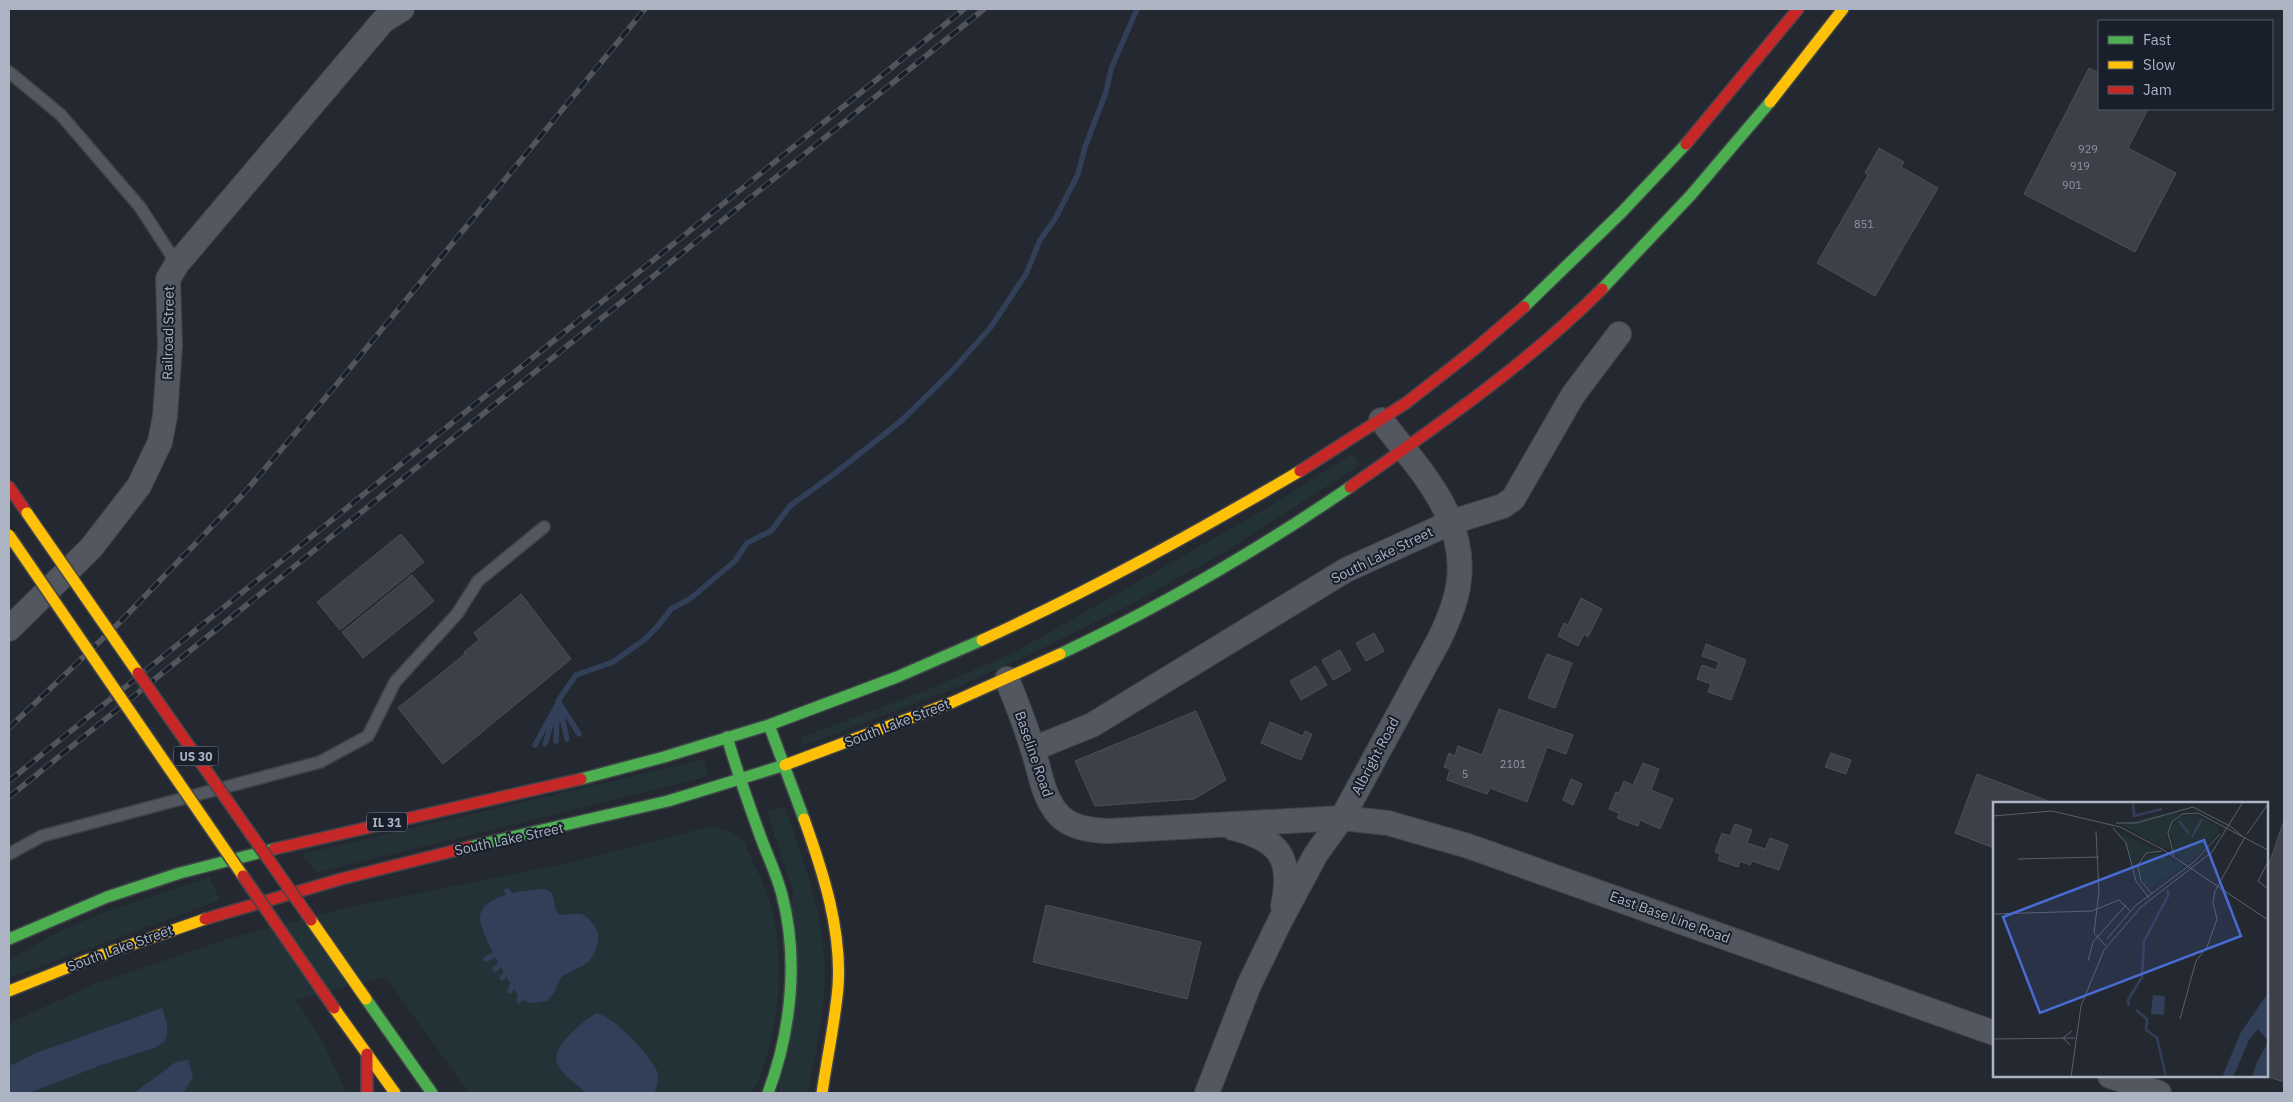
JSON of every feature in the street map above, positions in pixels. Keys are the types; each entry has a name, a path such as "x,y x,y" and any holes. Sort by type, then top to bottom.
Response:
{"main road":[{"name":"IL 31","path":"9,939 108,897 180,873 314,839 564,783 664,757 769,724 888,680 972,645 1155,556 1226,516 1382,420 1473,351 1579,255 1646,188 1723,103 1798,9"},
{"name":"South Lake Street","path":"9,991 94,957 191,923 331,881 599,819 740,781 923,714 1008,679 1138,614 1283,532 1404,450 1522,360 1590,300 1697,189 1741,139 1843,9"},
{"name":"US 30","path":"9,487 432,1093"},
{"name":"US 30","path":"9,535 334,1008 395,1093"},
{"path":"769,724 818,858 835,926 838,986 822,1093"},
{"path":"727,736 740,781 782,896 788,933 790,966 788,1014 784,1048 768,1093"},
{"path":"367,1054 367,1093"}],"street":[{"name":"Railroad Street","path":"9,628 91,548 139,486 160,442 165,416 170,346 168,279 177,264 383,21 402,9"},
{"name":"South Lake Street","path":"1033,749 1092,725 1346,570 1452,522 1502,506 1512,499 1573,395 1619,334"},
{"name":"Albright Road","path":"1206,1093 1249,985 1280,920 1316,854 1342,818 1440,638 1451,614 1458,588 1460,572 1459,553 1452,522 1442,500 1382,420"},
{"name":"Baseline Road","path":"1008,679 1049,801 1059,815 1069,823 1094,830 1108,831 1342,818"},
{"name":"East Base Line Road","path":"1342,818 1388,823 1468,846 1993,1033"},
{"name":"Baseline Road","path":"1219,825 1256,834 1271,844 1284,860 1287,884 1280,920"},
{"path":"2113,1077 2159,1093"}],"lane":[{"path":"9,72 61,115 140,207 177,264"},
{"path":"9,854 42,836 320,762 368,736 395,682 458,614 478,581 544,527"}],"shaded area":[{"path":"1353,453 1360,465 1223,553 1137,601 1027,656 951,690 803,746 800,738 929,689 1013,653 1267,508"},
{"path":"704,760 708,775 702,778 316,873 302,854"},
{"path":"784,806 808,874 823,943 825,967 823,1004 808,1093 779,1093 793,892 767,812"},
{"path":"708,827 729,831 747,844 746,846 766,890 774,917 779,961 777,1007 768,1052 752,1093 469,1093 385,977 296,1000 320,1037 347,1093 9,1093 9,1023 92,985 227,939 340,909 568,863"},
{"path":"209,877 220,900 9,978 9,960 58,932 107,911"}],"water":[{"path":"544,889 553,896 558,914 581,914 589,919 597,931 598,941 591,958 583,966 561,977 553,994 547,1001 531,1003 522,999 510,984 488,943 480,918 482,910 488,903 496,899 516,892"},
{"path":"162,1008 167,1023 167,1034 164,1042 154,1048 104,1064 29,1093 9,1093 9,1066 36,1053"},
{"path":"596,1013 620,1027 651,1060 657,1070 658,1077 654,1093 587,1093 570,1080 559,1067 556,1057 563,1042"},
{"path":"188,1060 193,1077 183,1093 134,1093 176,1062"}],"building":[{"path":"2089,68 2098,72 2098,110 2147,110 2128,148 2176,173 2135,252 2024,194"},
{"path":"1879,148 1904,162 1901,167 1938,188 1875,296 1817,263 1868,175 1865,173"},
{"path":"401,534 424,562 340,630 317,602"},
{"path":"412,575 434,601 363,658 342,632"},
{"path":"521,594 571,659 443,764 398,708 465,654 464,652 479,640 474,633"},
{"path":"1581,598 1602,609 1588,637 1584,634 1578,646 1558,636 1564,623 1568,625"},
{"path":"1374,633 1384,651 1366,661 1356,643"},
{"path":"1706,644 1746,660 1731,700 1708,692 1711,684 1697,679 1702,665 1716,670 1719,662 1702,656"},
{"path":"1340,650 1351,670 1333,680 1322,660"},
{"path":"1547,654 1572,663 1555,708 1528,698"},
{"path":"1316,666 1327,685 1301,700 1290,681"},
{"path":"1499,709 1573,735 1566,754 1547,747 1527,802 1490,788 1487,794 1447,780 1450,769 1444,767 1449,753 1455,756 1458,746 1482,755"},
{"path":"1196,711 1226,780 1194,799 1095,806 1075,761"},
{"path":"1270,722 1303,736 1305,731 1312,734 1301,760 1261,743"},
{"path":"1831,753 1851,760 1846,774 1825,767"},
{"path":"1643,763 1659,769 1651,790 1673,799 1660,829 1640,820 1638,826 1617,818 1619,813 1609,809 1616,792 1619,793 1624,781 1633,785"},
{"path":"1977,774 2048,801 1993,802 1993,848 1955,833"},
{"path":"1571,779 1582,784 1573,805 1563,800"},
{"path":"2284,820 2284,1082 2268,1077 2268,867"},
{"path":"1735,824 1752,830 1747,843 1765,849 1770,838 1788,845 1779,870 1752,861 1750,865 1740,861 1738,867 1718,860 1720,854 1715,852 1722,833 1730,836"},
{"path":"1046,905 1201,942 1187,999 1033,962"}],"waterway":[{"path":"556,741 558,701 576,675 613,662 644,640 671,609 690,599 735,561 747,543 771,531 790,506 901,421 950,373 991,327 1026,274 1040,240 1055,219 1078,174 1085,147 1106,92 1111,69 1137,9"},
{"path":"558,701 579,734"},
{"path":"535,745 557,705"},
{"path":"560,708 567,739"},
{"path":"545,744 554,715"},
{"path":"507,891 515,900"},
{"path":"486,959 500,952"},
{"path":"495,969 505,961"},
{"path":"502,978 510,968"},
{"path":"510,991 515,980"},
{"path":"519,1001 522,990"}],"railway":[{"path":"9,728 120,622 245,492 332,390 645,9"},
{"path":"9,781 964,9"},
{"path":"9,797 984,9"}],"traffic: fast":[{"path":"1602,289 1691,195 1770,102"},
{"path":"1524,307 1622,212 1686,144"},
{"path":"1060,654 1135,617 1208,576 1280,533 1350,487"},
{"path":"769,725 897,677 982,640"},
{"path":"581,779 664,757 769,725 804,819"},
{"path":"727,737 780,888 790,944 791,970 787,1020 776,1070 768,1093"},
{"path":"469,847 668,801 785,765"},
{"path":"9,939 107,897 180,873 274,849"},
{"path":"366,999 432,1093"}],"traffic: slow":[{"path":"1770,102 1843,9"},
{"path":"982,640 1143,560 1300,471"},
{"path":"27,513 138,673"},
{"path":"9,535 243,876"},
{"path":"785,765 953,702 1060,654"},
{"path":"804,819 830,902 837,944 837,1000 822,1093"},
{"path":"9,991 84,961 205,919"},
{"path":"311,920 366,999"},
{"path":"334,1008 395,1093"}],"traffic: jam":[{"path":"1686,144 1798,9"},
{"path":"1350,487 1512,369 1573,317 1602,289"},
{"path":"1300,471 1406,403 1475,349 1524,307"},
{"path":"9,487 27,513"},
{"path":"138,673 311,920"},
{"path":"274,849 581,779"},
{"path":"205,919 341,879 469,847"},
{"path":"243,876 334,1008"},
{"path":"367,1054 367,1093"}]}
